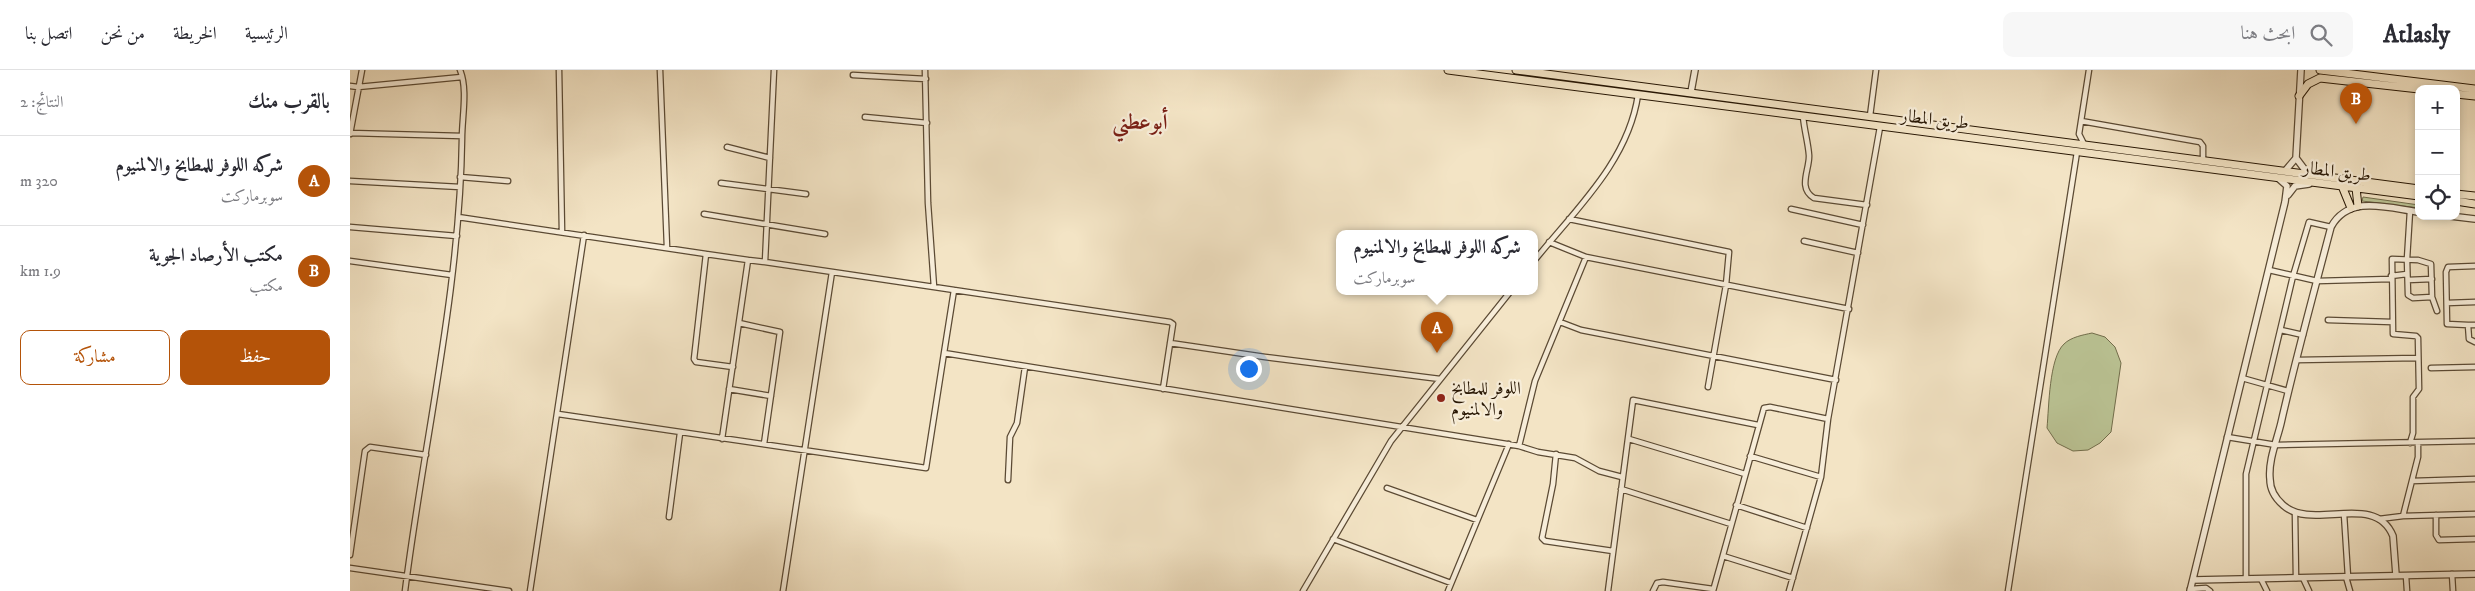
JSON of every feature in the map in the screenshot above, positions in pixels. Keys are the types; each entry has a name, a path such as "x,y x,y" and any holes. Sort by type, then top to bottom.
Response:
{"main road":[{"name":"طريق المطار","path":"1448,70 2415,195"},
{"name":"طريق المطار","path":"1516,70 1537,71 2415,188"},
{"path":"2320,70 2475,89"},
{"path":"2299,96 2308,84 2320,78 2415,89"},
{"path":"2460,94 2475,96"},
{"path":"2342,186 2354,207"},
{"path":"2354,207 2356,188"},
{"path":"2460,194 2475,196"},
{"path":"2460,202 2475,204"}],"street":[{"path":"362,70 350,133 462,136"},
{"path":"405,591 457,236 462,136 462,77 460,70"},
{"path":"559,70 562,232"},
{"path":"660,70 667,247"},
{"path":"765,262 774,70"},
{"path":"925,70 928,203 934,287"},
{"path":"1691,92 1695,70"},
{"path":"1870,116 1876,70"},
{"path":"2084,144 2079,134 2090,70"},
{"path":"2285,171 2296,158 2301,70"},
{"path":"853,75 926,79"},
{"path":"350,86 358,87 462,77"},
{"path":"1538,256 1616,157 1634,117 1638,95"},
{"path":"1803,116 1809,155 1804,182 1808,194 1814,198 1867,204"},
{"path":"865,117 927,123"},
{"path":"2081,121 2200,142 2203,146 2203,160"},
{"path":"1789,591 1821,477 1828,419 1880,127"},
{"path":"2070,142 2079,134"},
{"path":"727,147 770,158"},
{"path":"2008,591 2077,152"},
{"path":"2296,158 2308,174"},
{"path":"460,177 508,181"},
{"path":"2210,591 2206,588 2190,590 2285,202 2287,186 2278,178"},
{"path":"350,181 460,187"},
{"path":"721,183 806,194"},
{"path":"2285,202 2290,192 2296,186 2318,183"},
{"path":"2415,212 2354,207 2335,220 2331,227 2288,391 2269,477 2271,488 2282,505 2294,513 2364,515 2379,519 2404,516 2475,514"},
{"path":"1790,209 1863,225"},
{"path":"2410,211 2407,260 2410,297 2432,297"},
{"path":"704,214 825,234"},
{"path":"458,216 1170,322 1173,323 1163,389"},
{"path":"2460,217 2475,219"},
{"path":"1569,219 1729,252 1726,285 1708,387"},
{"path":"2246,579 2245,485 2253,442 2293,276 2309,222 2331,227"},
{"path":"350,227 457,236"},
{"path":"530,591 584,235"},
{"path":"1804,241 1858,253"},
{"path":"1549,242 1586,257 1849,309"},
{"path":"706,254 694,359 696,362 733,367"},
{"path":"1519,446 1535,381 1586,257"},
{"path":"2410,443 2413,433 2413,397 2419,389 2418,336 2394,335 2392,322 2392,259 2430,262 2432,297 2437,311"},
{"path":"722,439 748,260"},
{"path":"350,261 452,275"},
{"path":"2475,266 2447,269 2448,324 2475,325"},
{"path":"2269,270 2317,282 2408,277 2432,278"},
{"path":"783,591 832,272"},
{"path":"558,414 926,468 954,290"},
{"path":"1303,591 1381,456 1401,426 1508,295"},
{"path":"2447,303 2475,302"},
{"path":"2328,320 2392,322"},
{"path":"1560,322 1582,330 1836,380"},
{"path":"739,323 780,332 764,444"},
{"path":"2468,325 2469,339 2475,342"},
{"path":"2281,330 2303,335"},
{"path":"1170,343 1440,379"},
{"path":"944,353 1509,444 1538,452 1575,458 1599,471 1622,477"},
{"path":"2296,360 2418,358"},
{"path":"1008,480 1010,438 1017,424 1025,367"},
{"path":"2431,368 2475,367"},
{"path":"2242,378 2288,391"},
{"path":"730,389 771,396"},
{"path":"1608,591 1633,400 1758,424"},
{"path":"1653,591 1657,583 1663,582 1713,590 1762,411 1767,407 1828,419"},
{"path":"669,517 680,433"},
{"path":"2227,437 2276,446 2475,441"},
{"path":"1629,439 1746,474"},
{"path":"2404,516 2418,457 2418,443"},
{"path":"1448,591 1509,444"},
{"path":"350,556 365,451 370,448 426,455"},
{"path":"1556,454 1553,484 1542,538 1545,541 1613,551"},
{"path":"1750,456 1821,477"},
{"path":"2412,481 2475,479"},
{"path":"1387,488 1477,520"},
{"path":"1621,489 1731,524"},
{"path":"1736,506 1807,528"},
{"path":"2294,513 2296,578"},
{"path":"2344,514 2347,577 2350,591"},
{"path":"2436,515 2436,535 2439,540 2475,539"},
{"path":"2379,519 2393,536 2396,575"},
{"path":"1333,539 1452,583"},
{"path":"1723,556 1793,578"},
{"path":"350,568 509,591"},
{"path":"2452,574 2453,591"},
{"path":"2193,580 2475,574"},
{"path":"2406,576 2407,591"},
{"path":"2303,578 2309,591"},
{"path":"2261,579 2267,591"}],"green space":[{"path":"2363,197 2415,204 2415,208 2362,201"},
{"path":"2092,333 2105,337 2115,347 2121,363 2111,432 2100,443 2088,450 2073,451 2057,443 2047,428 2053,371 2055,360 2064,344 2074,338"}],"place":[{"name":"مكتب الأرصاد الجوية","path":"2356,124"},
{"name":"شركه اللوفر للمطابخ والالمنيوم","path":"1437,353"},
{"name":"اللوفر للمطابخ والالمنيوم","path":"1441,398"}],"district":[{"name":"أبوعطني","path":"1140,121"}]}
